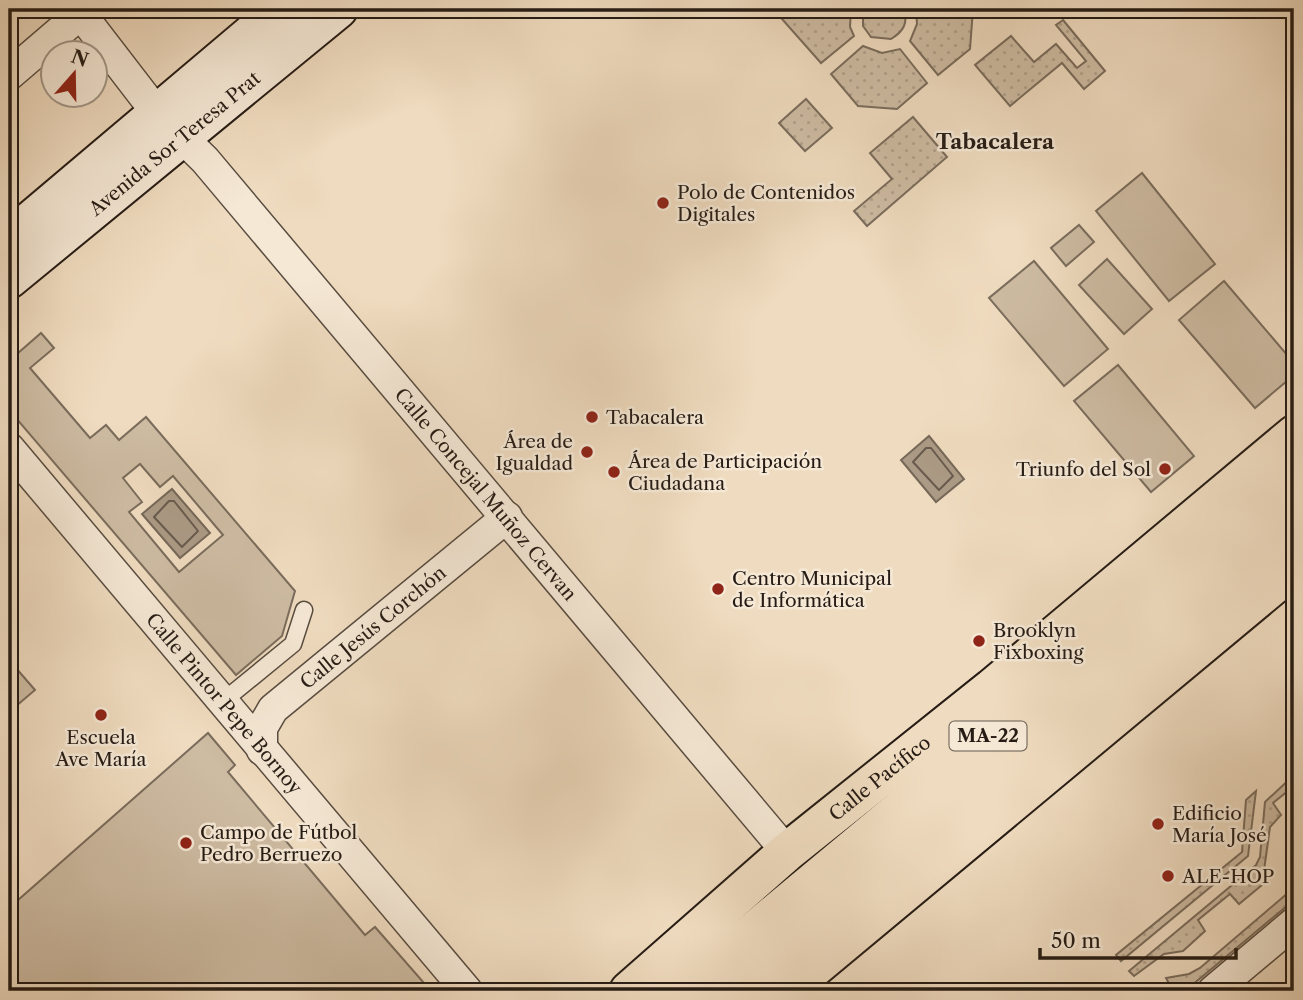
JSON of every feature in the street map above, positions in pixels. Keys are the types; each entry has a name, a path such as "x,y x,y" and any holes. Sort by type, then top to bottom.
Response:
{"main road":[{"name":"Avenida Sor Teresa Prat","path":"9,279 170,125 281,9"},
{"name":"Avenida Sor Teresa Prat","path":"9,239 338,9"},
{"name":"Calle Pacífico","path":"629,991 787,852 992,688 1294,435"},
{"name":"Calle Pacífico","path":"682,991 1294,482"},
{"name":"MA-22","path":"737,991 1294,527"},
{"path":"786,991 1294,568"}],"street":[{"name":"Calle Concejal Muñoz Cervan","path":"81,10 170,125 507,517 787,852"},
{"path":"9,75 81,10"},
{"name":"Calle Pintor Pepe Bornoy","path":"9,448 467,991"},
{"name":"Calle Jesús Corchón","path":"262,750 262,728 273,709 507,517"},
{"path":"1213,991 1294,923"}],"lane":[{"path":"222,702 293,644 304,610"}],"shaded area":[{"path":"851,9 850,27 854,36 821,63 774,10"},
{"path":"863,9 904,9 904,26 891,39 871,37 863,26"},
{"path":"916,9 973,9 970,49 938,75 910,41 917,24"},
{"path":"1063,20 1105,71 1084,89 1062,63 1010,106 975,65 1011,36 1034,62 1056,44 1077,68 1086,61 1056,25"},
{"path":"863,46 882,53 900,49 927,83 897,109 858,106 831,74"},
{"path":"806,99 832,128 805,151 779,123"},
{"path":"913,117 947,157 867,226 854,211 892,179 870,153"},
{"path":"1142,173 1215,264 1169,301 1096,211"},
{"path":"1079,225 1094,242 1066,266 1051,248"},
{"path":"1107,259 1152,309 1124,334 1079,285"},
{"path":"1034,261 1108,349 1064,386 989,298"},
{"path":"1224,281 1294,363 1294,375 1255,408 1179,320"},
{"path":"41,333 54,348 30,368 90,438 106,425 119,440 146,417 295,591 282,636 236,675 9,410 9,361","holes":["140,464 160,487 173,476 223,535 179,572 129,512 142,502 123,478"]},
{"path":"1118,365 1194,456 1151,492 1074,401"},
{"path":"9,660 35,690 9,712"},
{"name":"Campo de Fútbol Pedro Berruezo","path":"208,733 235,765 228,772 365,935 375,927 431,991 9,991 9,908"},
{"path":"1294,775 1294,786 1273,803 1281,815 1270,827 1262,885 1239,904 1230,894 1198,920 1205,931 1183,951 1164,954 1134,976 1129,971 1256,865 1260,857 1265,802"},
{"path":"1256,791 1248,856 1121,961 1116,955 1242,852 1246,800"},
{"path":"1294,859 1294,900 1185,991 1173,991 1166,978 1189,974 1200,968 1289,892"}],"water":[{"path":"929,436 964,479 936,502 901,460"},
{"path":"172,489 210,533 180,558 142,514"}],"place":[{"name":"Polo de Contenidos Digitales","path":"663,203"},
{"name":"Tabacalera","path":"592,417"},
{"name":"Área de Igualdad","path":"587,452"},
{"name":"Triunfo del Sol","path":"1165,469"},
{"name":"Área de Participación Ciudadana","path":"614,472"},
{"name":"Centro Municipal de Informática","path":"718,589"},
{"name":"Brooklyn Fixboxing","path":"979,641"},
{"name":"Escuela Ave María","path":"101,715"},
{"name":"Edificio María José","path":"1158,824"},
{"name":"Campo de Fútbol Pedro Berruezo","path":"186,843"},
{"name":"ALE-HOP","path":"1168,876"}],"district":[{"name":"Tabacalera","path":"995,141"}]}
